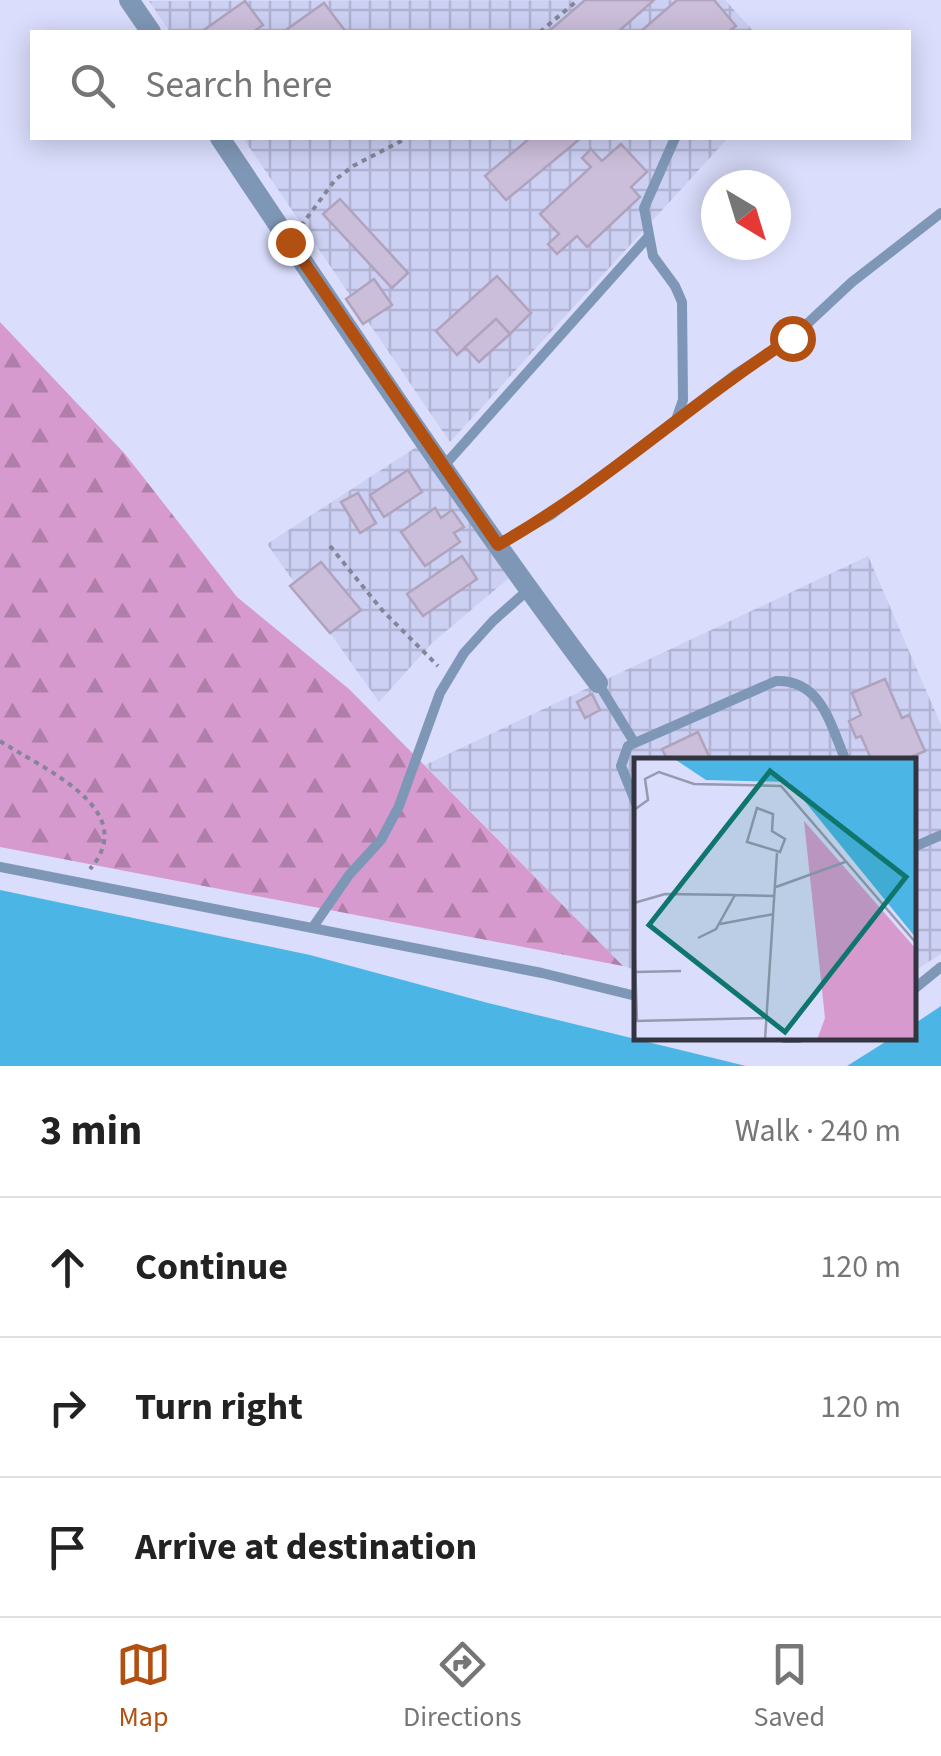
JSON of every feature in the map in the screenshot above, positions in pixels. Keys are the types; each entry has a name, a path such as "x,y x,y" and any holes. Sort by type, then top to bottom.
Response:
{"street":[{"path":"129,0 149,30"},
{"path":"221,140 443,468 598,683"}],"lane":[{"path":"675,140 644,208 652,256 676,286 682,302 683,400 676,420"},
{"path":"498,545 551,515 736,374 792,338 852,282 941,213"},
{"path":"443,468 648,237"},
{"path":"313,928 349,875 381,840 399,806 450,674 493,621 528,590"},
{"path":"634,798 620,766 624,752 634,742 765,686 789,681 810,690 819,699 845,758"},
{"path":"598,683 634,742"},
{"path":"916,846 941,835"},
{"path":"0,867 542,973 634,996"},
{"path":"916,987 941,967"}],"path":[{"path":"542,30 578,0"},
{"path":"290,242 335,180 353,166 404,140"},
{"path":"330,546 382,610 450,674"},
{"path":"0,741 82,794 102,816 105,831 98,858 80,876 68,880"}],"shaded area":[{"path":"725,0 752,30 169,30 149,1"},
{"path":"244,140 726,140 450,442"},
{"path":"418,446 509,578 432,643 379,702 267,544"},
{"path":"868,556 941,725 941,954 916,970 916,758 634,758 634,969 623,966 425,765"}],"green space":[{"path":"0,322 125,454 237,597 349,689 623,966 0,847"}],"water":[{"path":"0,890 310,955 634,1041 746,1066 0,1066"},
{"path":"941,1006 941,1066 847,1066 887,1041 916,1041 916,1023"}],"building":[{"path":"585,0 654,0 620,30 550,30"},
{"path":"677,0 714,0 736,26 731,30 642,30"},
{"path":"245,1 263,25 256,30 204,30"},
{"path":"324,3 344,30 286,30"},
{"path":"528,140 579,140 506,200 485,176"},
{"path":"621,144 647,172 631,187 640,197 587,247 577,236 557,254 548,244 559,234 540,214 591,167 582,158 591,149 602,161"},
{"path":"340,199 408,273 392,288 323,214"},
{"path":"497,276 531,313 510,334 496,319 457,355 436,331"},
{"path":"374,279 392,305 363,324 346,299"},
{"path":"496,319 510,334 479,362 465,347"},
{"path":"408,470 422,492 384,517 370,495"},
{"path":"358,493 376,523 360,533 341,502"},
{"path":"435,508 441,518 452,510 464,527 454,533 460,542 425,566 401,532"},
{"path":"462,556 477,579 423,616 407,594"},
{"path":"321,562 361,610 330,633 290,586"},
{"path":"885,679 902,718 909,715 925,751 909,758 871,758 849,721 861,715 852,693"},
{"path":"592,694 600,710 585,718 577,702"},
{"path":"698,732 710,758 666,758 662,749"}],"route":[{"path":"290,242 498,545 551,515 736,374 792,338"}]}
